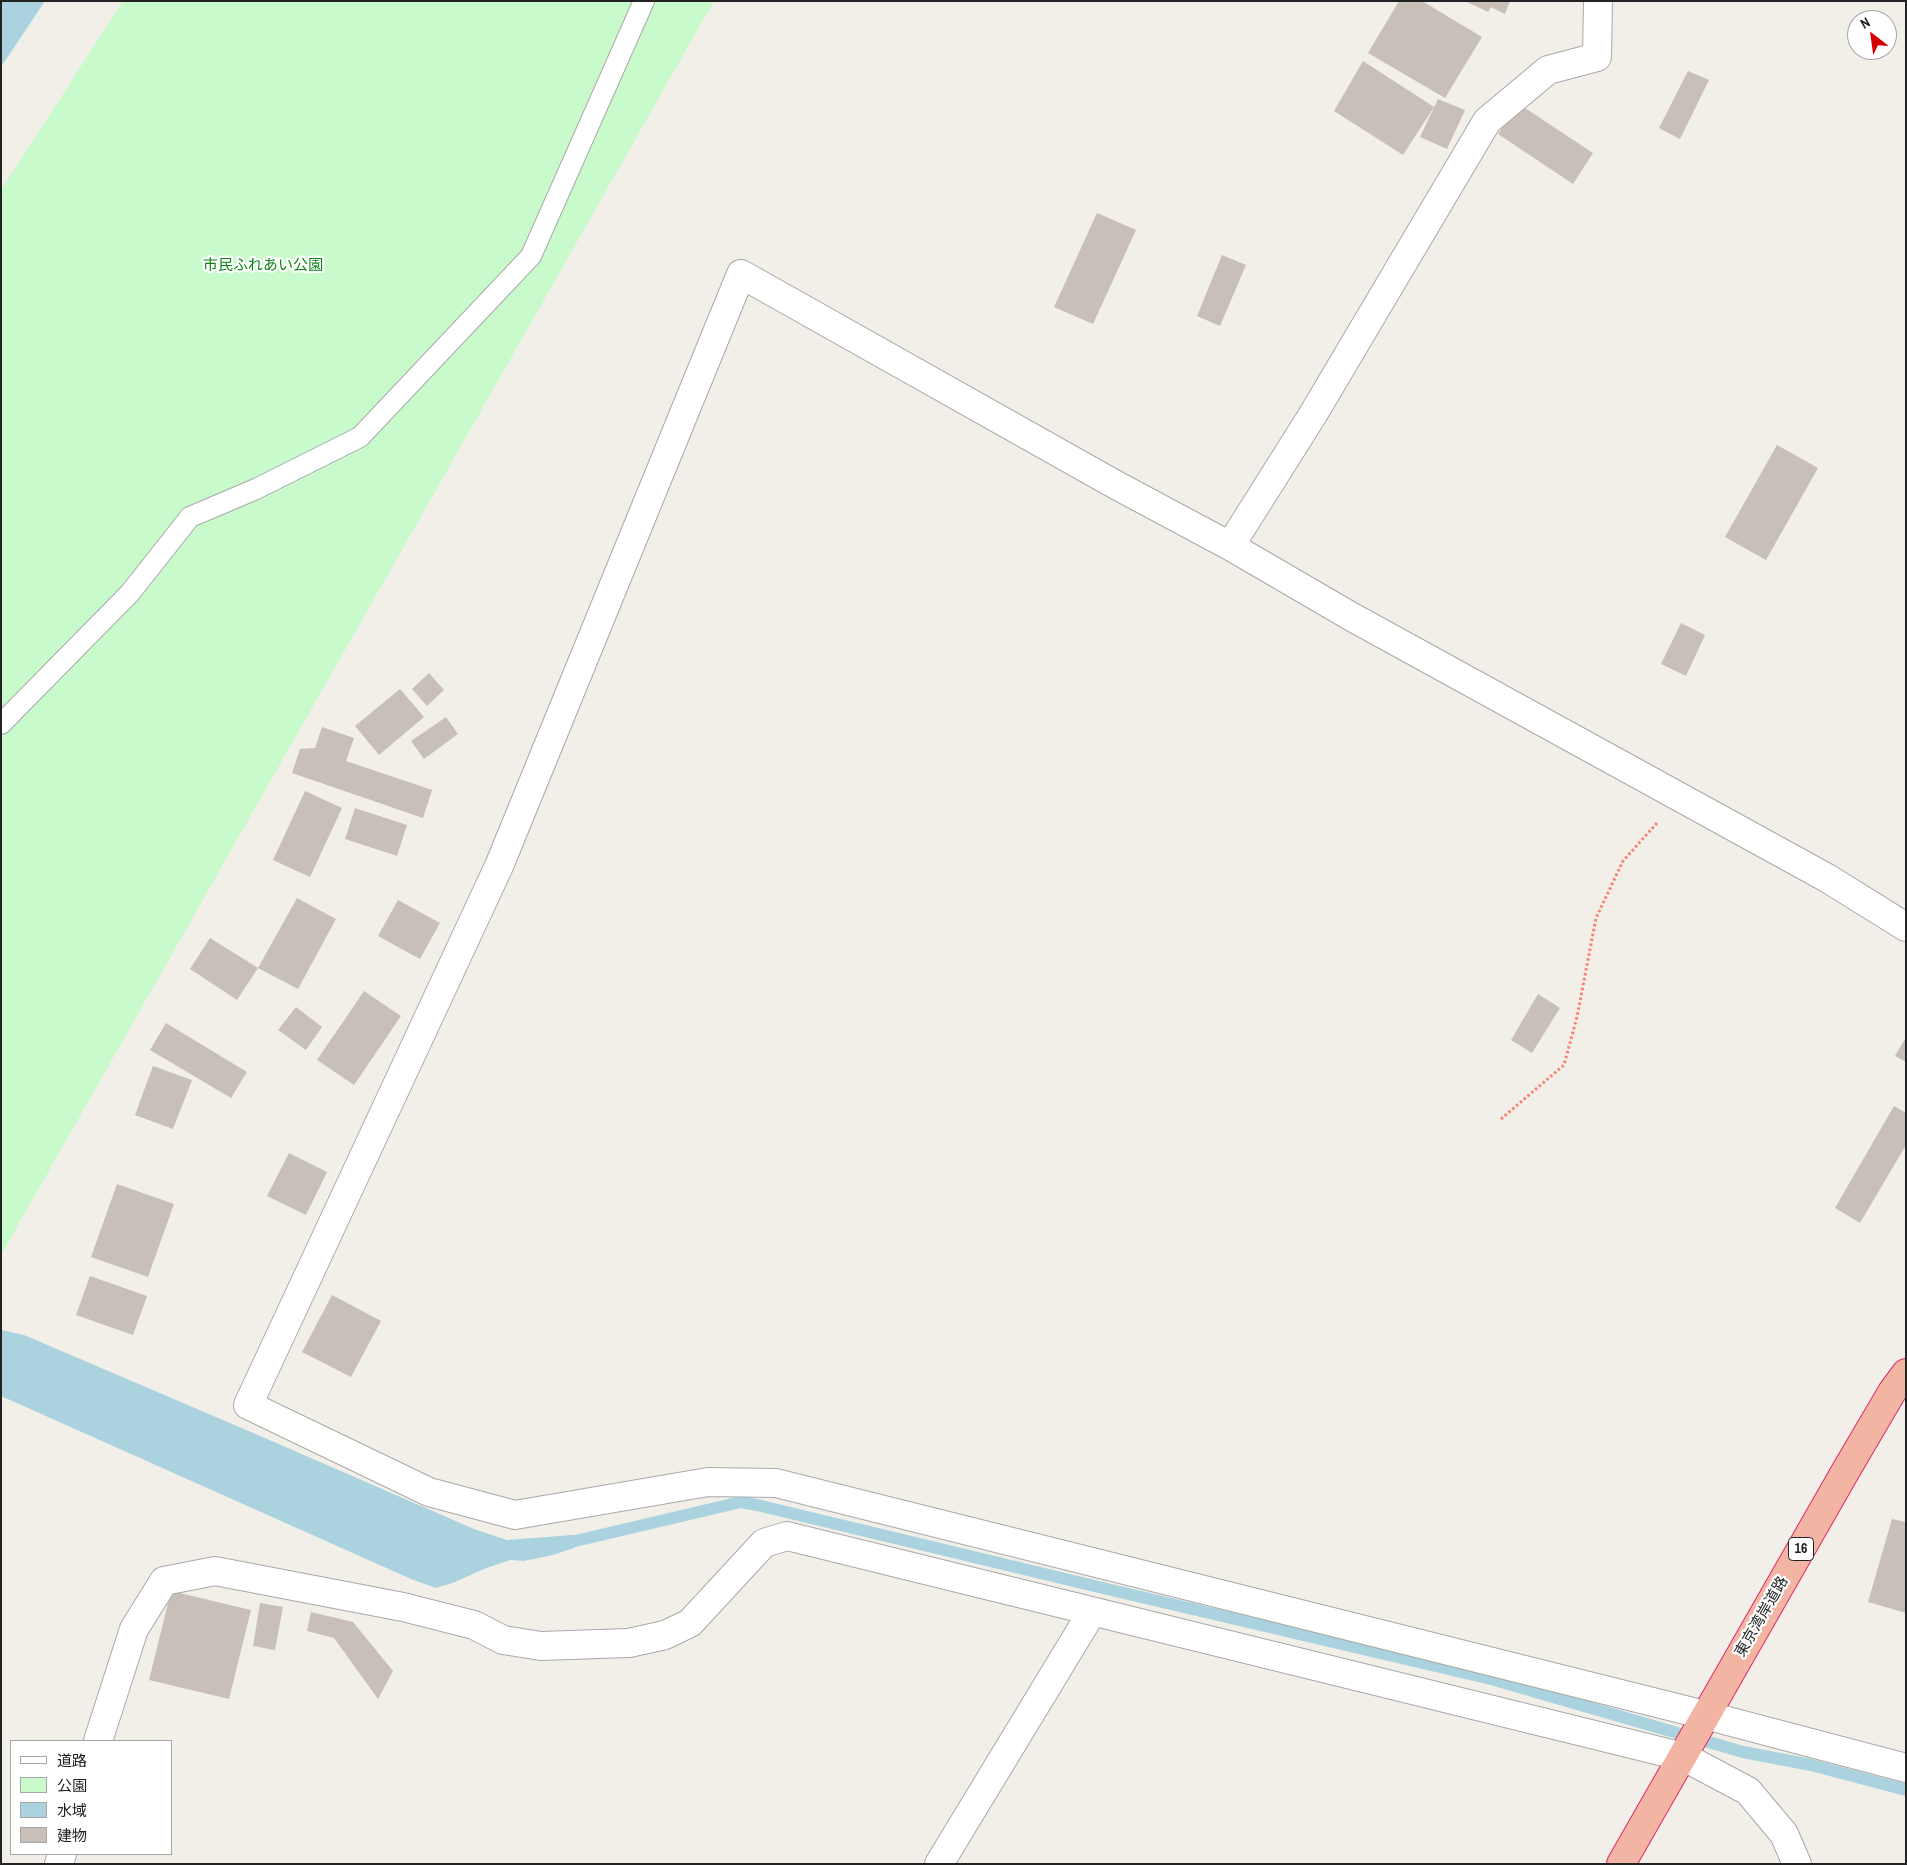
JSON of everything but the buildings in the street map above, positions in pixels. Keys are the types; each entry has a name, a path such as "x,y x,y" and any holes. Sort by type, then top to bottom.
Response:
{"highway":[{"name":"東京湾岸道路","path":"1621,1864 1845,1472 1892,1392 1906,1372"}],"street":[{"path":"1230,546 1317,407 1487,121 1548,70 1597,57 1598,1"},
{"path":"1797,1864 1784,1834 1748,1792 1694,1737 776,1483 708,1482 515,1515 429,1492 248,1404 499,866 741,274 1116,485 1230,546 1352,617 1827,878 1906,927"},
{"path":"98,1740 134,1629 164,1581 215,1571 403,1607 474,1625 503,1640 541,1646 629,1642 665,1635 690,1622 764,1543 787,1536 1092,1612 1694,1737 1906,1768"},
{"path":"939,1864 1092,1612"}],"lane":[{"path":"1,724 130,593 190,517 256,489 360,437 531,256 644,1"}],"path":[{"path":"1501,1118 1564,1065 1577,1017 1596,918 1623,861 1680,797"}],"green space":[{"name":"市民ふれあい公園","path":"123,1 714,1 1,1255 1,190"}],"water":[{"path":"1,1 45,1 1,67"},
{"path":"1,1330 24,1335 474,1529 507,1540 572,1535 587,1538 574,1548 553,1555 524,1561 510,1560 436,1588 411,1579 1,1396"}],"waterway":[{"path":"571,1542 741,1502 1491,1679 1743,1752 1811,1765 1906,1790"}]}
